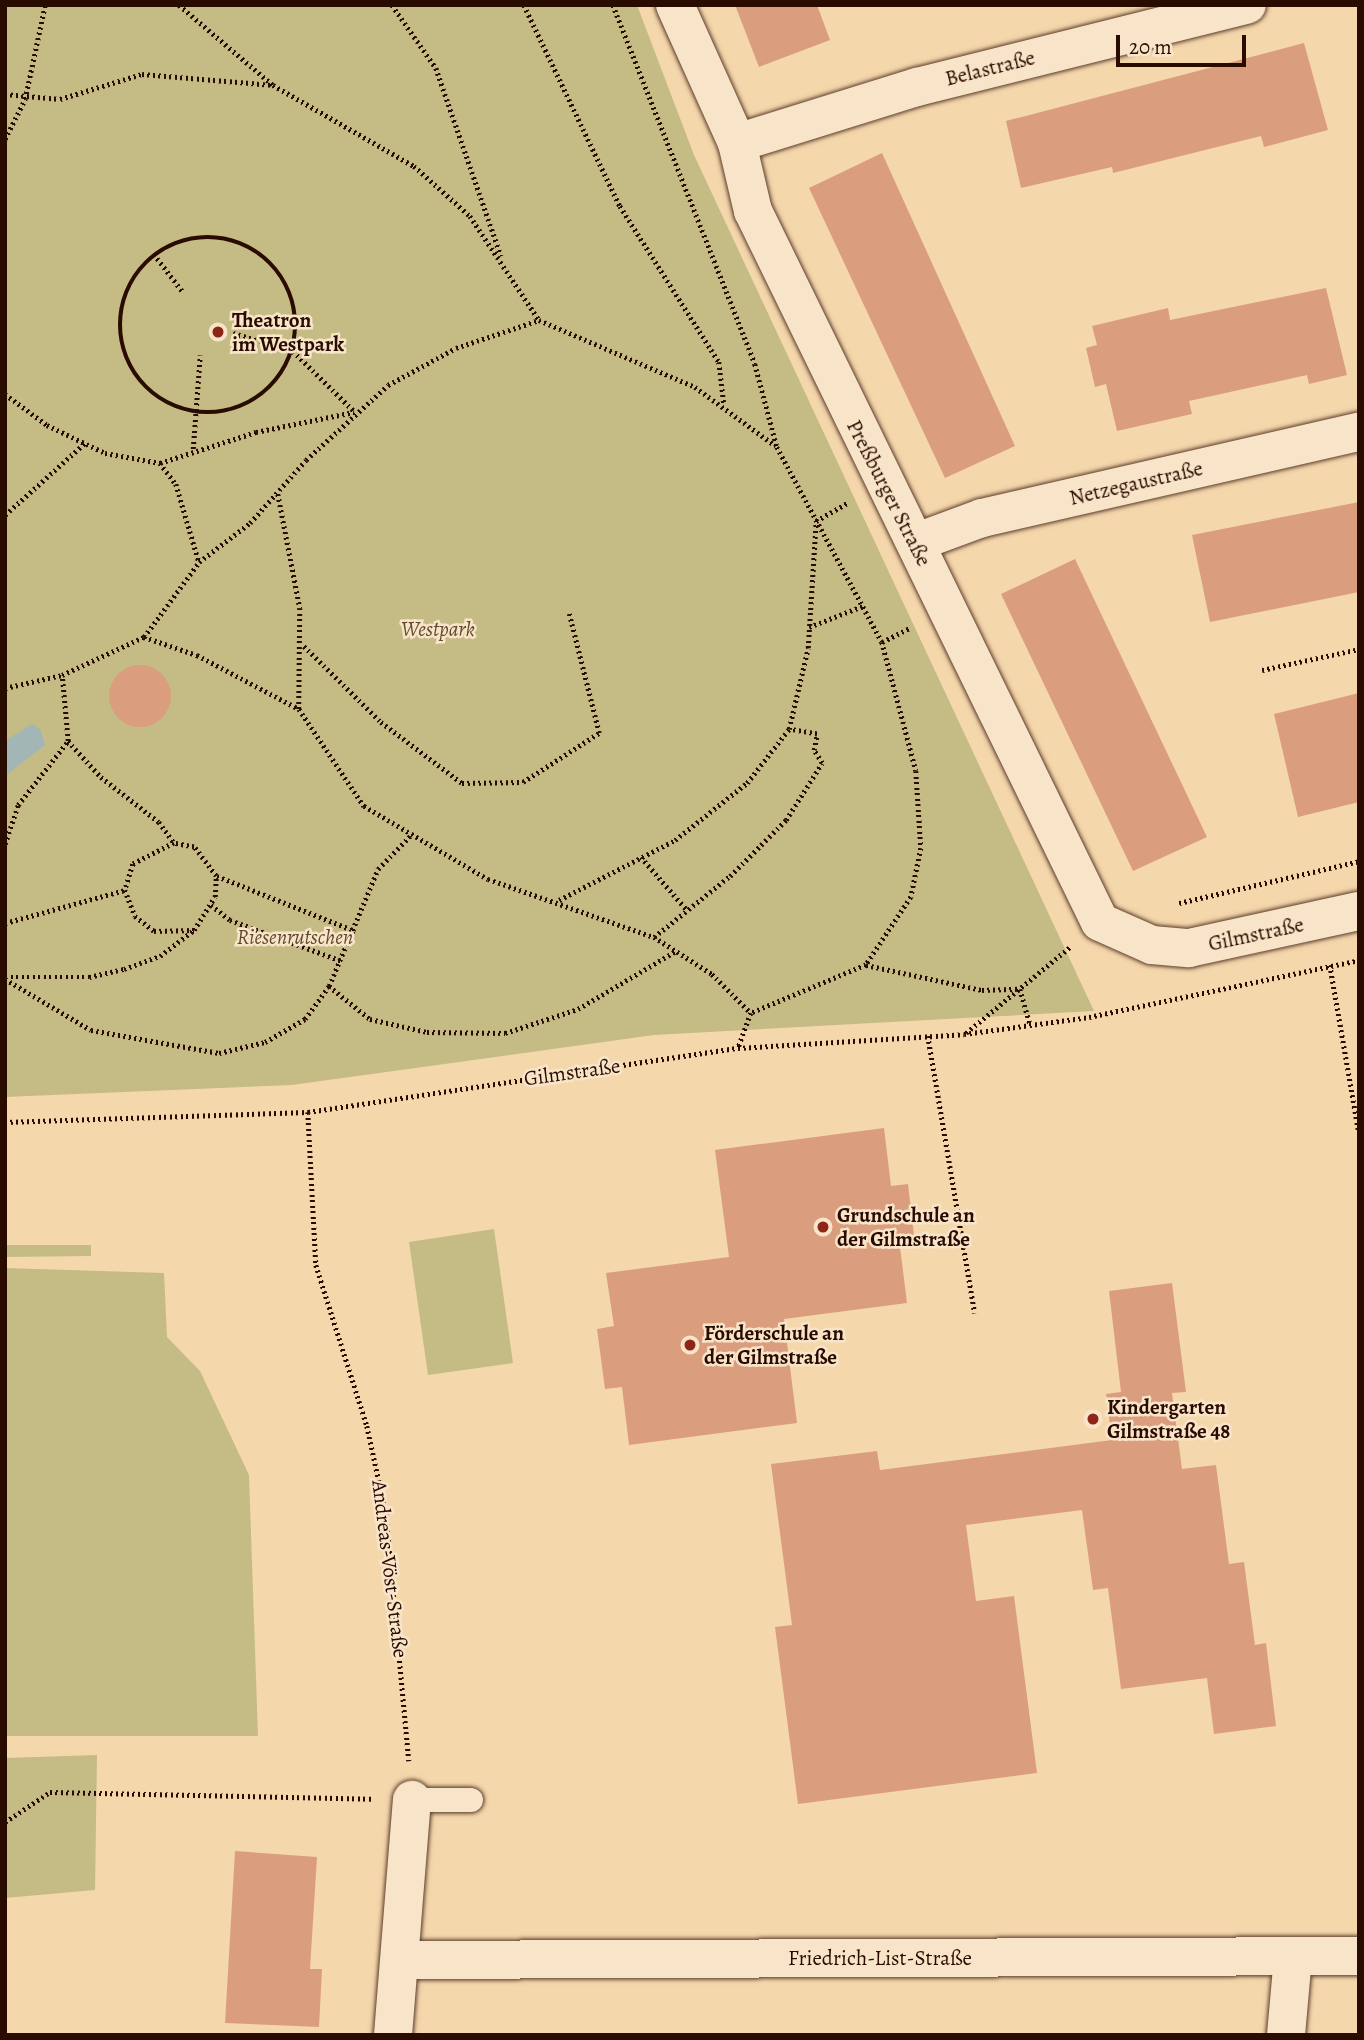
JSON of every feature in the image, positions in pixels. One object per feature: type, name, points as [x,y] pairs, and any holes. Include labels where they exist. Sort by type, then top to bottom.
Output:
[{"type":"street","name":"Preßburger Straße","points":[[675,5],[737,143],[753,211],[881,484],[917,542],[1100,922]]},
{"type":"street","name":"Belastraße","points":[[737,143],[917,87],[1247,5]]},
{"type":"street","name":"Netzegaustraße","points":[[917,542],[982,518],[1359,432]]},
{"type":"street","name":"Gilmstraße","points":[[1100,922],[1152,945],[1189,948],[1359,911]]},
{"type":"street","points":[[393,2035],[412,1800]]},
{"type":"street","points":[[1286,2035],[1293,1956]]},
{"type":"street","name":"Friedrich-List-Straße","points":[[401,1960],[1359,1956]]},
{"type":"lane","points":[[412,1800],[471,1800]]},
{"type":"path","points":[[5,139],[25,99],[45,5]]},
{"type":"path","points":[[179,5],[273,85],[414,166],[470,216],[503,261],[539,320],[625,354],[724,405],[777,447]]},
{"type":"path","points":[[392,5],[436,68],[503,261]]},
{"type":"path","points":[[524,5],[620,206],[719,362],[724,405]]},
{"type":"path","points":[[613,5],[755,363],[777,447],[882,642],[911,740],[921,848],[911,897],[866,965],[751,1013],[738,1048]]},
{"type":"path","points":[[5,94],[25,99],[60,99],[142,74],[273,85]]},
{"type":"path","points":[[222,237],[256,248],[282,274],[295,313],[293,351],[272,387],[236,410],[194,416],[158,399],[136,375],[124,345],[121,309],[132,277],[154,254],[184,239],[222,237]]},
{"type":"path","points":[[154,254],[184,292]]},
{"type":"path","points":[[5,688],[62,675],[144,637],[199,562],[278,494],[355,412],[456,348],[539,320]]},
{"type":"path","points":[[233,333],[293,351],[355,412]]},
{"type":"path","points":[[193,449],[200,355]]},
{"type":"path","points":[[5,394],[85,443],[160,463],[176,484],[199,562]]},
{"type":"path","points":[[160,463],[193,449],[355,412]]},
{"type":"path","points":[[5,515],[19,510],[85,443]]},
{"type":"path","points":[[278,494],[304,646],[299,709]]},
{"type":"path","points":[[559,900],[675,840],[747,783],[789,729],[810,627],[816,521]]},
{"type":"path","points":[[810,627],[863,606]]},
{"type":"path","points":[[304,646],[381,722],[462,783],[523,782],[599,733],[569,614]]},
{"type":"path","points":[[144,637],[197,655],[299,709],[364,806],[410,836],[488,879],[559,900],[654,937],[712,974],[751,1013]]},
{"type":"path","points":[[1262,670],[1359,649]]},
{"type":"path","points":[[62,675],[68,741],[174,843],[194,847],[216,876],[355,931]]},
{"type":"path","points":[[654,937],[786,820],[822,763],[814,750],[817,734],[789,729]]},
{"type":"path","points":[[5,844],[18,805],[68,741]]},
{"type":"path","points":[[5,978],[91,1030],[219,1054],[265,1042],[305,1019],[342,961],[378,869],[410,836]]},
{"type":"path","points":[[174,843],[133,864],[125,890],[135,916],[154,931],[194,930]]},
{"type":"path","points":[[641,857],[687,910]]},
{"type":"path","points":[[1164,906],[1359,861]]},
{"type":"path","points":[[5,978],[89,977],[124,970],[160,956],[194,930],[211,905],[216,876]]},
{"type":"path","points":[[5,923],[125,890]]},
{"type":"path","points":[[211,905],[239,924],[342,961]]},
{"type":"path","points":[[964,1034],[1100,922]]},
{"type":"path","points":[[328,986],[370,1019],[426,1032],[505,1033],[578,1009],[676,951]]},
{"type":"path","name":"Gilmstraße","points":[[5,1122],[308,1112],[738,1048],[964,1034],[1030,1025],[1359,960]]},
{"type":"path","points":[[866,965],[982,990],[1020,989]]},
{"type":"path","points":[[1334,986],[1359,1133]]},
{"type":"path","points":[[1020,989],[1030,1025]]},
{"type":"path","points":[[928,1036],[975,1313]]},
{"type":"path","name":"Andreas-Vöst-Straße","points":[[308,1112],[316,1265],[367,1426],[386,1513],[412,1800]]},
{"type":"path","points":[[5,1822],[50,1791],[412,1800]]},
{"type":"green space","name":"Westpark","points":[[5,5],[637,5],[694,155],[1094,1011],[654,1035],[292,1085],[5,1097]]},
{"type":"green space","points":[[494,1229],[513,1363],[428,1375],[409,1242]]},
{"type":"green space","points":[[5,1245],[91,1245],[91,1256],[5,1257]]},
{"type":"green space","points":[[5,1268],[164,1273],[167,1337],[200,1371],[249,1475],[258,1736],[5,1736]]},
{"type":"green space","points":[[97,1755],[95,1890],[5,1898],[5,1758]]},
{"type":"shaded area","points":[[32,724],[41,730],[45,745],[5,776],[5,741]]},
{"type":"building","points":[[735,5],[817,5],[830,40],[759,67]]},
{"type":"building","points":[[1304,43],[1328,130],[1264,147],[1261,136],[1113,173],[1112,167],[1021,188],[1006,121]]},
{"type":"building","points":[[882,153],[1015,446],[945,478],[809,188]]},
{"type":"building","points":[[1326,288],[1347,375],[1309,384],[1307,375],[1189,401],[1192,414],[1117,431],[1106,384],[1095,387],[1086,348],[1097,345],[1092,326],[1168,308],[1170,320]]},
{"type":"building","points":[[1359,502],[1359,592],[1210,622],[1192,535]]},
{"type":"building","points":[[1075,559],[1207,837],[1133,871],[1001,594]]},
{"type":"building","points":[[140,665],[152,667],[162,674],[169,684],[169,708],[162,718],[152,725],[140,727],[128,725],[118,718],[111,708],[109,696],[111,684],[118,674],[128,667]]},
{"type":"building","points":[[1359,693],[1359,802],[1298,817],[1274,714]]},
{"type":"building","points":[[884,1128],[891,1186],[908,1184],[915,1244],[900,1247],[907,1303],[784,1319],[797,1423],[629,1445],[622,1387],[605,1389],[597,1329],[614,1326],[606,1273],[729,1257],[715,1150]]},
{"type":"building","points":[[1172,1283],[1186,1392],[1172,1393],[1182,1469],[1216,1465],[1229,1564],[1244,1562],[1255,1645],[1266,1643],[1276,1726],[1214,1734],[1207,1678],[1121,1689],[1108,1588],[1093,1590],[1082,1510],[966,1525],[976,1601],[1014,1596],[1037,1773],[798,1804],[775,1627],[792,1625],[771,1464],[877,1451],[880,1470],[1112,1440],[1106,1394],[1121,1392],[1109,1291]]},
{"type":"building","points":[[235,1851],[317,1857],[310,1969],[322,1969],[319,2027],[225,2023]]},
{"type":"place","name":"Theatron im Westpark","points":[[218,332]]},
{"type":"place","name":"Grundschule an der Gilmstraße","points":[[823,1227]]},
{"type":"place","name":"Förderschule an der Gilmstraße","points":[[690,1345]]},
{"type":"place","name":"Kindergarten Gilmstraße 48","points":[[1093,1419]]},
{"type":"park label","name":"Riesenrutschen","points":[[295,937]]}]
